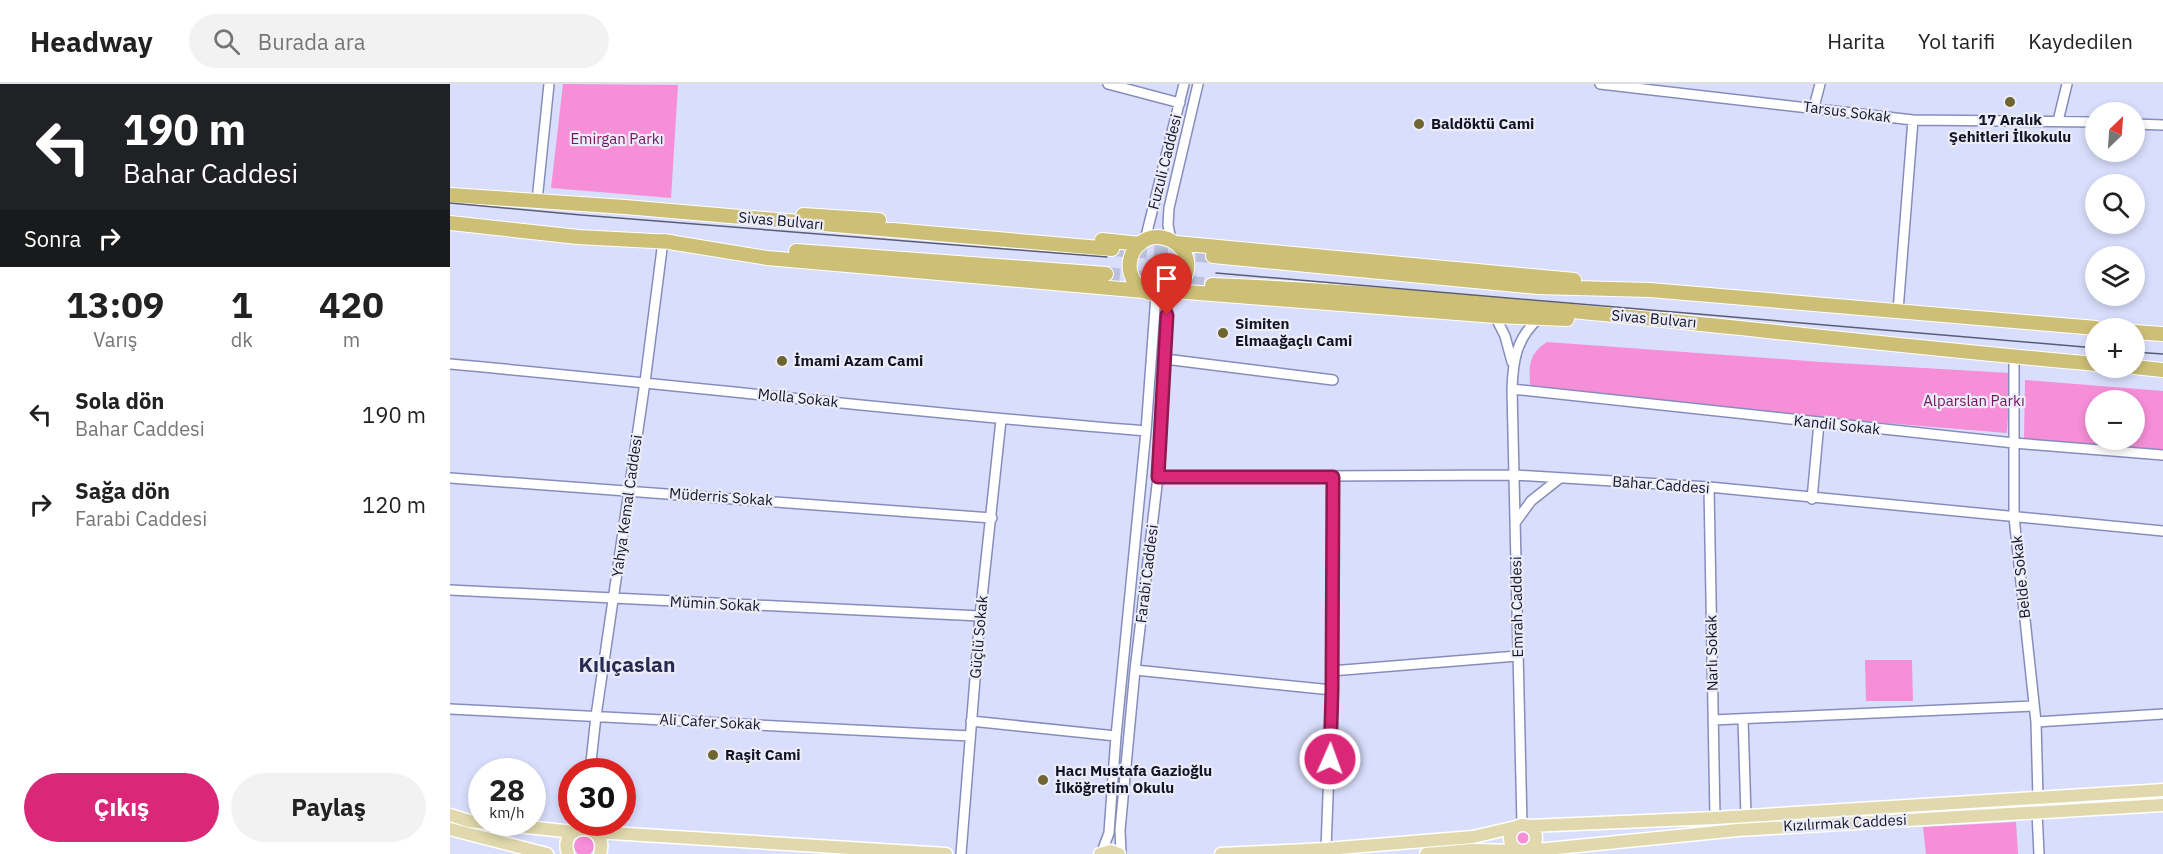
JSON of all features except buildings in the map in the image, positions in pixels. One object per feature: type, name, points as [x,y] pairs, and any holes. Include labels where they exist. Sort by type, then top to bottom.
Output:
[{"type":"highway","name":"Sivas Bulvarı","points":[[450,195],[625,207],[1112,249]]},
{"type":"highway","points":[[714,215],[821,215],[1143,242],[1158,237],[1173,242],[1539,276],[1650,290]]},
{"type":"highway","name":"Sivas Bulvarı","points":[[450,224],[578,237],[663,241],[1106,274]]},
{"type":"highway","points":[[663,241],[767,258],[1160,293],[1538,319],[1664,320]]},
{"type":"highway","points":[[1143,242],[1130,259],[1130,272],[1134,283],[1160,293],[1182,282],[1187,271],[1184,253],[1173,242]]},
{"type":"highway","name":"Sivas Bulvarı","points":[[1213,256],[1538,287],[1650,290],[2085,327]]},
{"type":"highway","name":"Sivas Bulvarı","points":[[1212,285],[1324,289],[1664,320],[2085,363]]},
{"type":"highway","points":[[2145,333],[2163,334]]},
{"type":"highway","points":[[2145,368],[2163,370]]},
{"type":"main road","name":"Kızılırmak Caddesi","points":[[1221,854],[1326,849],[1473,837],[1522,826],[1715,819],[2163,790]]},
{"type":"main road","name":"Kızılırmak Caddesi","points":[[1426,854],[1472,850],[1523,852],[1738,830],[2163,805]]},
{"type":"main road","points":[[450,815],[469,821],[558,827]]},
{"type":"main road","points":[[1522,826],[1535,832],[1536,839],[1534,845],[1523,852],[1512,846],[1509,839],[1511,831],[1522,826]]},
{"type":"main road","points":[[450,829],[548,854]]},
{"type":"main road","points":[[636,833],[946,854]]},
{"type":"main road","points":[[568,854],[567,840],[573,836]]},
{"type":"main road","points":[[594,836],[601,841],[600,854]]},
{"type":"main road","points":[[1101,854],[1111,851],[1120,854]]},
{"type":"street","points":[[537,201],[549,84]]},
{"type":"street","points":[[1108,84],[1180,103]]},
{"type":"street","name":"Fuzuli Caddesi","points":[[1143,242],[1184,84]]},
{"type":"street","name":"Fuzuli Caddesi","points":[[1173,242],[1168,225],[1169,208],[1198,84]]},
{"type":"street","name":"Tarsus Sokak","points":[[1600,84],[1913,120],[2085,122]]},
{"type":"street","points":[[1814,107],[1820,84]]},
{"type":"street","points":[[2058,121],[2067,84]]},
{"type":"street","points":[[1898,311],[1913,120]]},
{"type":"street","points":[[2145,124],[2163,125]]},
{"type":"street","name":"Yahya Kemal Caddesi","points":[[591,758],[663,241]]},
{"type":"street","name":"Farabi Caddesi","points":[[1120,854],[1120,830],[1135,670],[1158,477],[1165,359],[1160,293]]},
{"type":"street","name":"Farabi Caddesi","points":[[1101,854],[1109,833],[1116,736],[1160,293]]},
{"type":"street","points":[[1495,316],[1505,336],[1513,366]]},
{"type":"street","points":[[1513,366],[1516,351],[1523,337],[1538,319]]},
{"type":"street","name":"Belde Sokak","points":[[2014,357],[2014,517],[2036,722],[2038,798]]},
{"type":"street","points":[[1165,359],[1333,380]]},
{"type":"street","name":"Molla Sokak","points":[[450,364],[645,382],[1001,420],[1146,431]]},
{"type":"street","name":"Emrah Caddesi","points":[[1513,366],[1522,826]]},
{"type":"street","name":"Kandil Sokak","points":[[1512,389],[2014,443],[2163,455]]},
{"type":"street","name":"Güçlü Sokak","points":[[961,854],[980,616],[1001,420]]},
{"type":"street","points":[[1812,499],[1819,423]]},
{"type":"street","name":"Bahar Caddesi","points":[[1158,477],[1515,475],[1709,487],[1812,499],[2163,531]]},
{"type":"street","points":[[1326,849],[1332,690],[1333,477]]},
{"type":"street","name":"Müderris Sokak","points":[[450,478],[992,518]]},
{"type":"street","points":[[1515,523],[1531,501],[1560,478]]},
{"type":"street","name":"Narlı Sokak","points":[[1709,487],[1715,819]]},
{"type":"street","name":"Mümin Sokak","points":[[450,590],[980,616]]},
{"type":"street","points":[[1331,671],[1517,656]]},
{"type":"street","points":[[1135,670],[1332,690]]},
{"type":"street","points":[[1713,720],[2034,705]]},
{"type":"street","name":"Ali Cafer Sokak","points":[[450,710],[970,736]]},
{"type":"street","points":[[2036,722],[2163,714]]},
{"type":"street","points":[[1743,719],[1746,816]]},
{"type":"street","points":[[971,721],[1116,736]]},
{"type":"street","points":[[2037,812],[2039,854]]},
{"type":"green space","name":"Emirgan Parkı","points":[[563,84],[678,85],[671,198],[551,188]]},
{"type":"green space","name":"Alparslan Parkı","points":[[1547,342],[2010,373],[2007,433],[1712,409],[1530,390],[1532,358],[1535,352]]},
{"type":"green space","name":"Alparslan Parkı","points":[[2025,380],[2163,391],[2163,451],[2145,450],[2145,390],[2085,390],[2085,445],[2024,441]]},
{"type":"green space","points":[[1865,660],[1912,660],[1913,701],[1866,701]]},
{"type":"green space","points":[[2016,822],[2018,854],[1926,854],[1923,827]]},
{"type":"green space","points":[[1523,830],[1529,832],[1531,838],[1529,844],[1523,846],[1517,844],[1515,838],[1517,832]]},
{"type":"green space","points":[[584,836],[591,839],[594,846],[591,853],[580,855],[577,853],[574,846],[577,839]]},
{"type":"tunnel","points":[[1112,249],[1213,256]]},
{"type":"tunnel","points":[[1106,274],[1212,285]]},
{"type":"tram line","points":[[450,203],[1107,257]]},
{"type":"tram line","points":[[1216,273],[2085,347]]},
{"type":"tram line","points":[[2145,353],[2163,354]]},
{"type":"place","name":"17 Aralık Şehitleri İlkokulu","points":[[2010,102]]},
{"type":"place","name":"Baldöktü Cami","points":[[1419,124]]},
{"type":"place","name":"Simiten Elmaağaçlı Cami","points":[[1223,333]]},
{"type":"place","name":"İmami Azam Cami","points":[[782,361]]},
{"type":"place","name":"Raşit Cami","points":[[713,755]]},
{"type":"place","name":"Hacı Mustafa Gazioğlu İlköğretim Okulu","points":[[1043,780]]},
{"type":"district","name":"Kılıçaslan","points":[[627,665]]},
{"type":"route","points":[[1167,315],[1158,477],[1333,477],[1330,759]]}]
